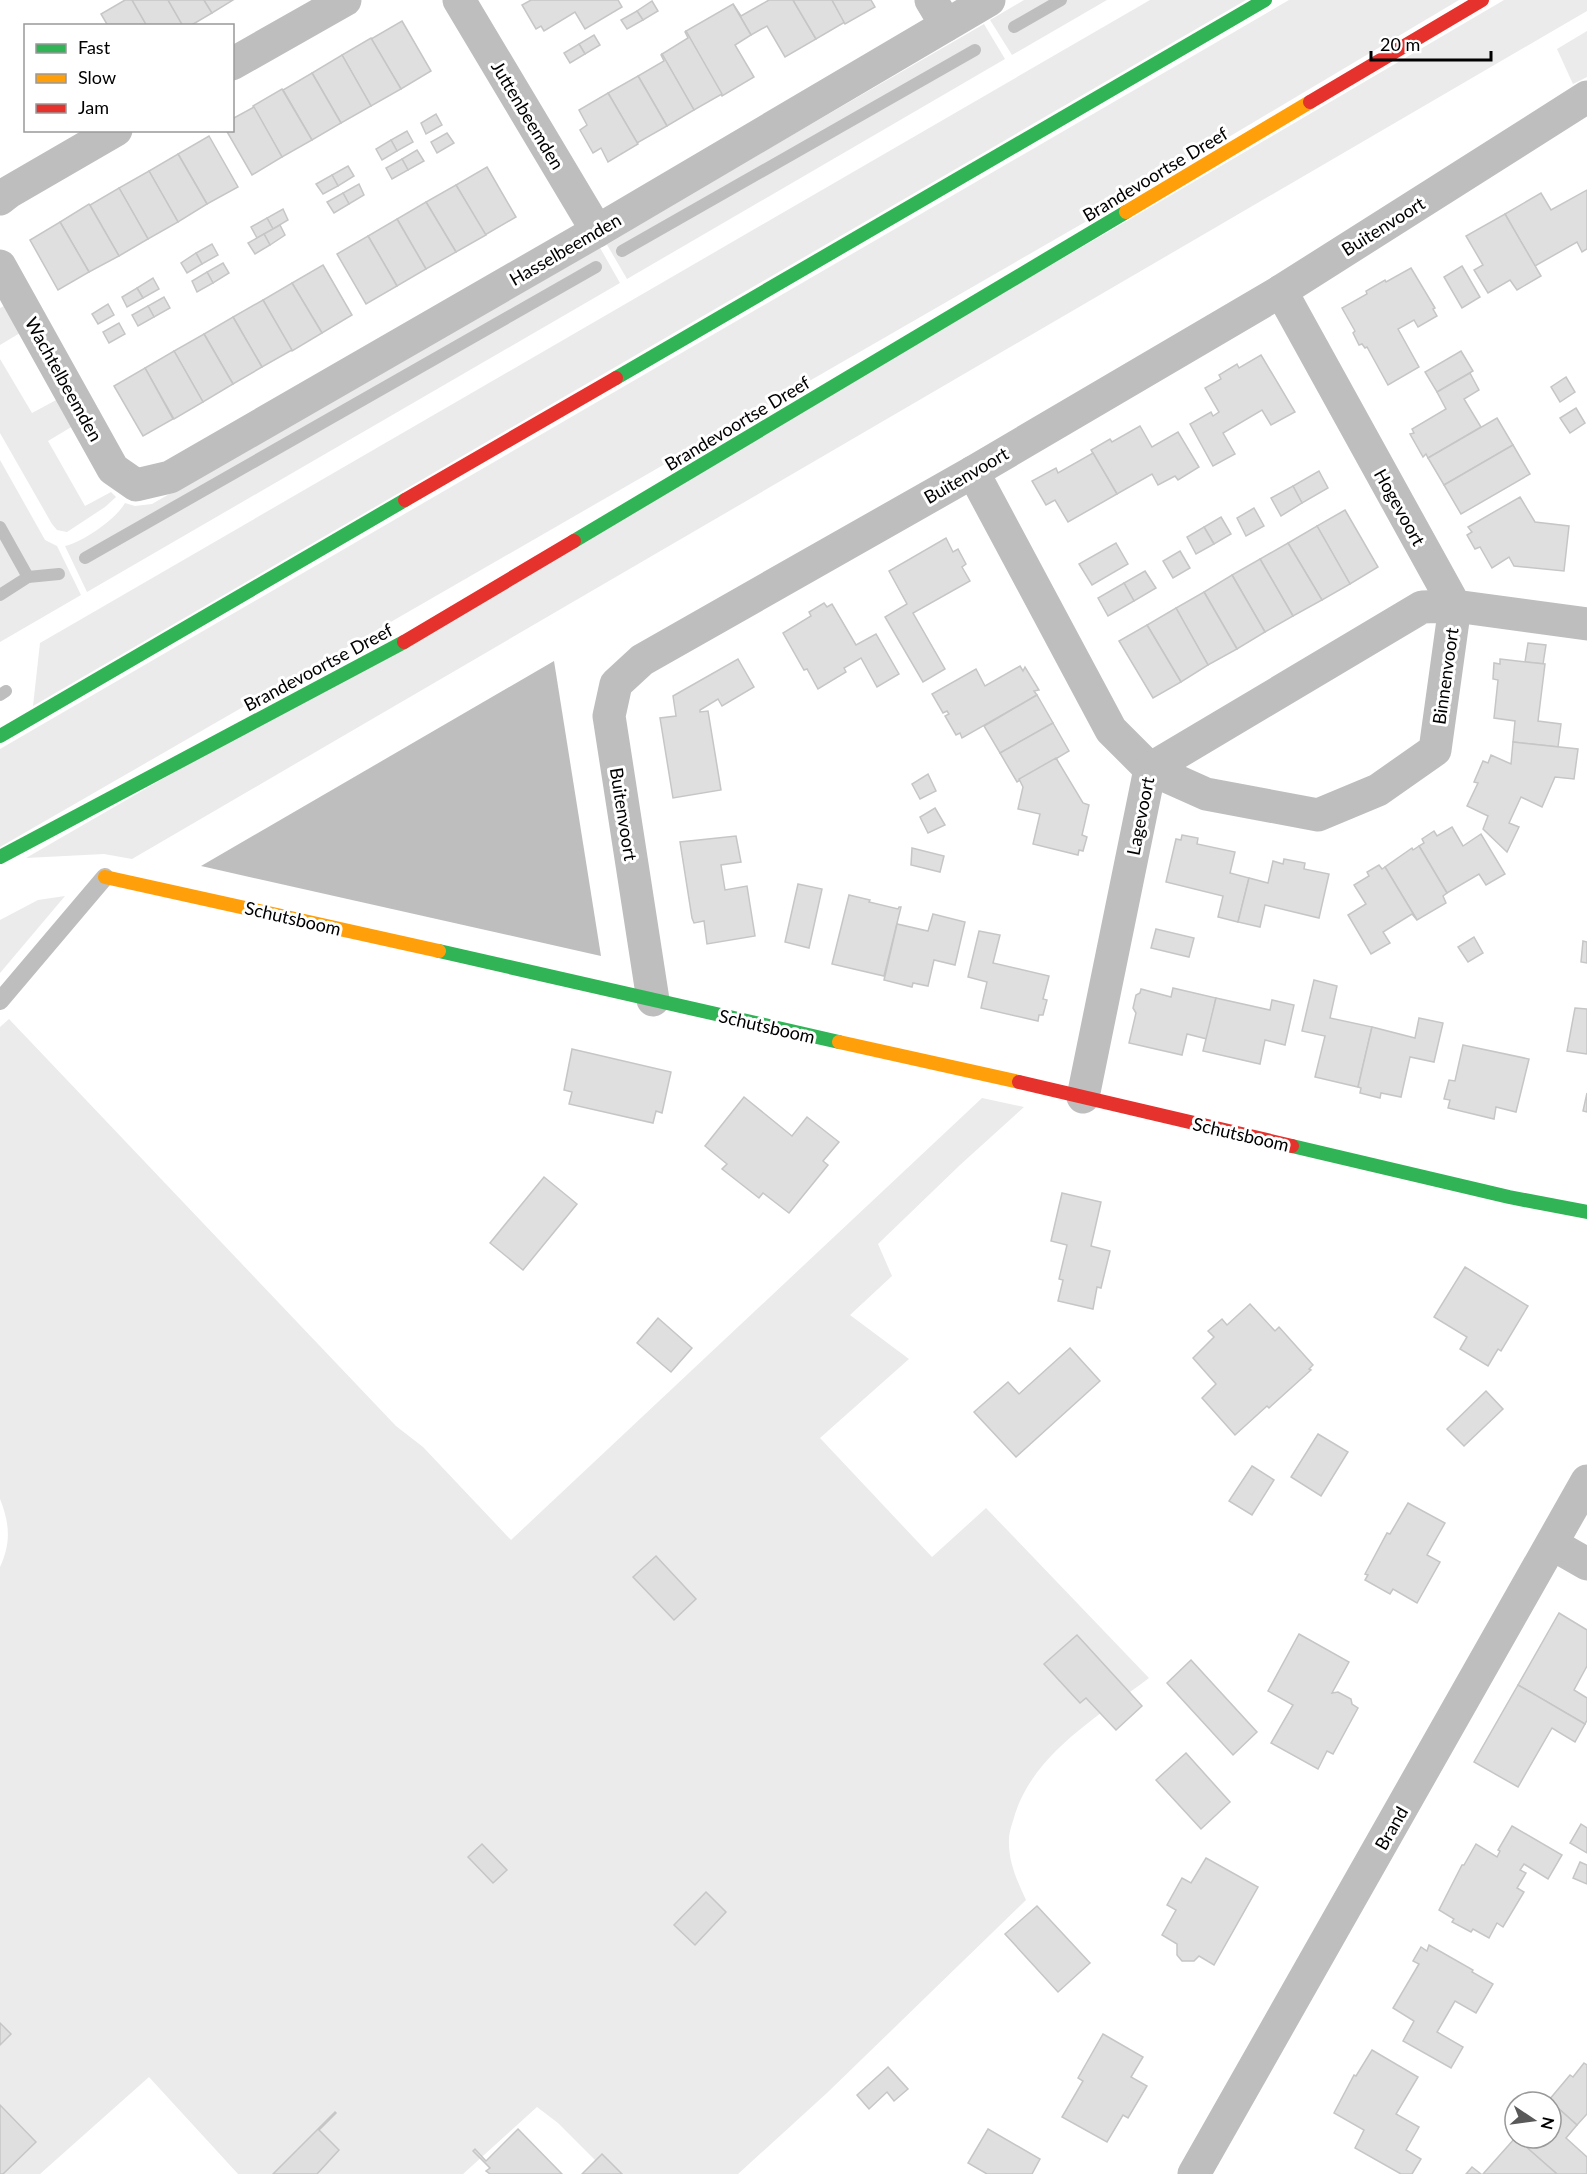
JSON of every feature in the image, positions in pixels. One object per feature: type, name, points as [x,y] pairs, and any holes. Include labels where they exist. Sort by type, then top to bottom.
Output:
[{"type":"main road","points":[[0,736],[1265,0]]},
{"type":"main road","name":"Brandevoortse Dreef","points":[[0,857],[424,631],[1482,0]]},
{"type":"main road","name":"Schutsboom","points":[[105,877],[1083,1097],[1509,1197],[1587,1212]]},
{"type":"street","points":[[234,63],[345,0]]},
{"type":"street","name":"Juttenbeemden","points":[[459,0],[597,231]]},
{"type":"street","name":"Hasselbeemden","points":[[136,485],[170,477],[597,231],[939,13],[989,0]]},
{"type":"street","name":"Buitenvoort","points":[[653,1000],[609,716],[616,684],[642,660],[973,472],[1281,291],[1587,98]]},
{"type":"street","points":[[0,199],[113,132]]},
{"type":"street","name":"Wachtelbeemden","points":[[0,266],[113,469],[136,485]]},
{"type":"street","name":"Hogevoort","points":[[1281,291],[1455,606]]},
{"type":"street","name":"Lagevoort","points":[[973,472],[1111,730],[1150,769],[1083,1097]]},
{"type":"street","points":[[1455,606],[1587,624]]},
{"type":"street","name":"Binnenvoort","points":[[1455,606],[1435,750],[1378,790],[1318,815],[1206,794],[1150,769],[1422,608],[1455,606]]},
{"type":"street","name":"Brand","points":[[1194,2174],[1587,1481]]},
{"type":"street","points":[[1552,1544],[1587,1564]]},
{"type":"lane","name":"Schutsboom","points":[[0,1001],[105,877]]},
{"type":"shaded area","points":[[1024,0],[1107,0],[1012,55],[990,20]]},
{"type":"shaded area","points":[[1150,0],[1246,0],[33,706],[40,643]]},
{"type":"shaded area","points":[[1289,0],[1459,0],[1106,210],[0,847],[0,749]]},
{"type":"shaded area","points":[[1504,0],[1587,0],[1587,11],[132,859],[104,854],[26,858],[1115,228]]},
{"type":"shaded area","points":[[984,24],[1005,59],[627,279],[606,243]]},
{"type":"shaded area","points":[[1587,31],[1587,77],[1573,84],[1557,49]]},
{"type":"shaded area","points":[[599,246],[620,283],[87,592],[65,546],[81,540],[98,529],[125,503],[135,506],[152,504]]},
{"type":"shaded area","points":[[4,306],[20,333],[0,345],[0,308]]},
{"type":"shaded area","points":[[0,359],[32,413],[58,399],[73,426],[48,441],[85,506],[111,492],[116,497],[67,532],[57,530],[52,524],[0,433]]},
{"type":"shaded area","points":[[0,460],[45,540],[57,546],[81,595],[0,642]]},
{"type":"shaded area","points":[[554,661],[601,956],[201,866]]},
{"type":"shaded area","points":[[65,896],[0,973],[0,920],[38,900]]},
{"type":"shaded area","points":[[9,1019],[396,1426],[423,1447],[511,1540],[982,1098],[1024,1107],[878,1244],[892,1276],[850,1315],[909,1359],[820,1438],[932,1557],[986,1508],[1149,1678],[1068,1739],[1034,1776],[1022,1798],[1009,1837],[1014,1871],[1026,1900],[828,2092],[738,2174],[609,2174],[558,2123],[537,2107],[463,2174],[238,2174],[149,2077],[40,2174],[0,2174],[0,1567],[6,1550],[8,1533],[0,1499],[0,1027]]},
{"type":"building","points":[[125,0],[132,0],[146,24],[107,24],[101,14]]},
{"type":"building","points":[[132,0],[168,0],[182,24],[146,24]]},
{"type":"building","points":[[168,0],[204,0],[212,13],[193,24],[182,24]]},
{"type":"building","points":[[204,0],[233,0],[212,13]]},
{"type":"building","points":[[531,0],[618,0],[622,7],[585,29],[575,12],[544,31],[541,26],[536,29],[522,5]]},
{"type":"building","points":[[769,0],[793,0],[816,39],[785,57],[767,26],[751,35],[733,4],[741,16]]},
{"type":"building","points":[[793,0],[832,0],[845,22],[816,39]]},
{"type":"building","points":[[832,0],[871,0],[875,7],[845,24]]},
{"type":"building","points":[[652,1],[658,11],[643,20],[637,11]]},
{"type":"building","points":[[733,4],[751,35],[735,45],[754,77],[722,96],[686,31]]},
{"type":"building","points":[[637,11],[643,20],[627,29],[621,20]]},
{"type":"building","points":[[402,21],[431,71],[401,89],[371,39]]},
{"type":"building","points":[[686,31],[722,94],[694,110],[662,54],[688,38]]},
{"type":"building","points":[[594,35],[600,45],[585,54],[579,44]]},
{"type":"building","points":[[371,38],[401,89],[371,106],[342,55]]},
{"type":"building","points":[[579,44],[585,54],[570,63],[564,53]]},
{"type":"building","points":[[662,54],[694,110],[667,126],[638,76],[664,61]]},
{"type":"building","points":[[342,55],[371,106],[341,123],[312,73]]},
{"type":"building","points":[[312,73],[341,123],[312,140],[283,90]]},
{"type":"building","points":[[638,76],[667,126],[637,143],[608,93]]},
{"type":"building","points":[[282,89],[312,140],[282,157],[253,106]]},
{"type":"building","points":[[608,93],[638,144],[608,162],[601,148],[593,153],[580,130],[587,125],[579,110]]},
{"type":"building","points":[[254,107],[282,157],[252,175],[227,132],[234,132],[234,118]]},
{"type":"building","points":[[436,114],[442,125],[426,134],[421,123]]},
{"type":"building","points":[[407,131],[413,142],[397,151],[391,140]]},
{"type":"building","points":[[447,133],[454,143],[437,153],[431,142]]},
{"type":"building","points":[[209,136],[238,187],[207,204],[178,154]]},
{"type":"building","points":[[391,140],[397,151],[382,160],[376,149]]},
{"type":"building","points":[[417,150],[424,161],[408,170],[402,159]]},
{"type":"building","points":[[178,154],[207,204],[178,222],[149,171]]},
{"type":"building","points":[[402,159],[408,170],[392,179],[386,168]]},
{"type":"building","points":[[348,166],[354,176],[338,186],[332,175]]},
{"type":"building","points":[[487,167],[516,217],[485,235],[456,185]]},
{"type":"building","points":[[149,171],[178,222],[148,239],[119,188]]},
{"type":"building","points":[[332,175],[338,186],[323,194],[316,184]]},
{"type":"building","points":[[359,184],[364,195],[349,204],[343,193]]},
{"type":"building","points":[[456,185],[486,235],[456,252],[426,202]]},
{"type":"building","points":[[119,188],[148,239],[119,256],[90,205]]},
{"type":"building","points":[[1587,190],[1587,249],[1582,252],[1577,242],[1535,266],[1505,214],[1541,193],[1551,210]]},
{"type":"building","points":[[343,193],[349,204],[334,213],[327,202]]},
{"type":"building","points":[[426,202],[456,252],[426,269],[397,219]]},
{"type":"building","points":[[89,204],[119,256],[89,272],[60,222]]},
{"type":"building","points":[[283,209],[288,220],[273,229],[267,218]]},
{"type":"building","points":[[1505,214],[1541,276],[1517,290],[1510,280],[1488,293],[1474,270],[1483,265],[1466,236]]},
{"type":"building","points":[[267,218],[273,229],[257,238],[251,227]]},
{"type":"building","points":[[397,219],[426,269],[397,286],[368,236]]},
{"type":"building","points":[[60,222],[89,272],[58,290],[30,240]]},
{"type":"building","points":[[280,225],[285,235],[270,245],[264,234]]},
{"type":"building","points":[[264,234],[270,245],[255,254],[248,243]]},
{"type":"building","points":[[368,236],[397,286],[366,304],[337,254]]},
{"type":"building","points":[[212,244],[218,255],[202,264],[196,253]]},
{"type":"building","points":[[196,253],[202,264],[187,273],[181,263]]},
{"type":"building","points":[[223,263],[229,273],[213,283],[207,272]]},
{"type":"building","points":[[323,265],[352,315],[322,333],[292,283]]},
{"type":"building","points":[[1462,266],[1480,297],[1462,308],[1444,277]]},
{"type":"building","points":[[1411,268],[1435,308],[1433,309],[1437,316],[1418,327],[1414,320],[1398,329],[1419,367],[1388,385],[1367,347],[1359,345],[1353,333],[1355,331],[1342,308],[1367,294],[1366,291]]},
{"type":"building","points":[[207,272],[213,283],[197,292],[192,281]]},
{"type":"building","points":[[153,278],[159,289],[143,298],[137,288]]},
{"type":"building","points":[[292,283],[322,333],[292,351],[263,300]]},
{"type":"building","points":[[137,288],[143,298],[127,307],[122,297]]},
{"type":"building","points":[[164,297],[170,308],[154,317],[148,306]]},
{"type":"building","points":[[263,300],[292,350],[262,367],[233,317]]},
{"type":"building","points":[[108,304],[114,315],[98,324],[92,314]]},
{"type":"building","points":[[148,306],[154,317],[138,326],[132,315]]},
{"type":"building","points":[[233,317],[262,367],[233,384],[204,334]]},
{"type":"building","points":[[119,323],[125,334],[109,343],[103,332]]},
{"type":"building","points":[[204,334],[233,384],[203,402],[174,351]]},
{"type":"building","points":[[174,351],[203,402],[174,419],[145,368]]},
{"type":"building","points":[[1461,351],[1473,371],[1437,392],[1425,372]]},
{"type":"building","points":[[1261,355],[1295,412],[1271,425],[1262,410],[1223,433],[1235,454],[1213,466],[1190,424],[1211,412],[1213,416],[1219,412],[1205,388],[1221,379],[1219,375],[1237,364],[1239,368]]},
{"type":"building","points":[[145,368],[173,419],[143,436],[114,386]]},
{"type":"building","points":[[1470,373],[1479,390],[1464,399],[1481,427],[1428,458],[1426,454],[1423,457],[1410,434],[1414,433],[1412,429],[1446,409],[1437,392]]},
{"type":"building","points":[[1566,377],[1575,392],[1560,402],[1551,387]]},
{"type":"building","points":[[1576,408],[1585,423],[1570,433],[1560,418]]},
{"type":"building","points":[[1497,418],[1513,445],[1444,485],[1428,458]]},
{"type":"building","points":[[1140,426],[1152,447],[1178,432],[1199,467],[1178,480],[1175,476],[1158,485],[1152,474],[1117,494],[1091,450],[1110,439],[1112,442]]},
{"type":"building","points":[[1513,445],[1530,474],[1461,514],[1444,485]]},
{"type":"building","points":[[1093,453],[1117,494],[1068,522],[1055,500],[1046,505],[1032,481],[1056,468],[1058,473]]},
{"type":"building","points":[[1319,471],[1328,488],[1302,503],[1293,486]]},
{"type":"building","points":[[1293,486],[1302,503],[1281,516],[1271,498]]},
{"type":"building","points":[[1520,497],[1535,522],[1569,526],[1564,571],[1514,566],[1509,557],[1492,568],[1480,547],[1475,549],[1467,535],[1472,532],[1468,527]]},
{"type":"building","points":[[1254,508],[1264,526],[1246,536],[1237,518]]},
{"type":"building","points":[[1345,510],[1378,567],[1350,584],[1317,526]]},
{"type":"building","points":[[1221,517],[1231,534],[1214,544],[1204,527]]},
{"type":"building","points":[[1317,526],[1350,584],[1322,600],[1288,543]]},
{"type":"building","points":[[1204,527],[1214,544],[1196,554],[1187,537]]},
{"type":"building","points":[[946,538],[953,552],[958,549],[966,564],[962,567],[970,581],[913,613],[945,669],[923,682],[885,617],[907,604],[889,571]]},
{"type":"building","points":[[1116,543],[1128,564],[1092,585],[1079,564]]},
{"type":"building","points":[[1288,543],[1322,600],[1293,616],[1260,559]]},
{"type":"building","points":[[1180,551],[1190,568],[1173,578],[1163,561]]},
{"type":"building","points":[[1260,559],[1293,616],[1265,632],[1232,575]]},
{"type":"building","points":[[1145,571],[1156,588],[1134,601],[1124,583]]},
{"type":"building","points":[[1232,575],[1265,632],[1237,649],[1204,592]]},
{"type":"building","points":[[1124,583],[1134,601],[1108,616],[1098,598]]},
{"type":"building","points":[[1204,592],[1237,649],[1208,665],[1176,608]]},
{"type":"building","points":[[824,603],[827,607],[832,604],[856,645],[876,634],[899,674],[877,687],[861,658],[844,668],[846,672],[818,689],[807,669],[804,670],[783,633],[811,616],[809,612]]},
{"type":"building","points":[[1176,608],[1208,665],[1181,682],[1147,625]]},
{"type":"building","points":[[1147,625],[1181,682],[1153,698],[1119,641]]},
{"type":"building","points":[[1528,643],[1546,645],[1543,664],[1525,662]]},
{"type":"building","points":[[738,659],[754,687],[722,706],[718,699],[700,710],[700,712],[708,711],[721,790],[673,798],[660,718],[676,716],[673,696]]},
{"type":"building","points":[[1500,659],[1545,664],[1538,721],[1561,724],[1558,747],[1513,742],[1515,721],[1494,718],[1498,680],[1493,679],[1494,663],[1500,664]]},
{"type":"building","points":[[1020,666],[1023,671],[1025,667],[1039,690],[1034,691],[1037,695],[962,738],[960,733],[956,735],[945,716],[949,714],[947,711],[943,713],[932,694],[976,669],[985,686]]},
{"type":"building","points":[[1037,695],[1053,723],[1000,753],[984,726]]},
{"type":"building","points":[[1053,723],[1069,751],[1017,782],[1000,753]]},
{"type":"building","points":[[1513,742],[1578,749],[1574,779],[1555,777],[1542,807],[1521,797],[1509,823],[1519,827],[1507,852],[1483,829],[1488,816],[1467,806],[1478,783],[1474,782],[1483,761],[1488,763],[1491,755],[1511,764]]},
{"type":"building","points":[[1056,758],[1083,803],[1089,805],[1082,835],[1087,837],[1083,851],[1079,850],[1078,855],[1033,844],[1040,814],[1018,809],[1023,787],[1019,779]]},
{"type":"building","points":[[928,774],[936,791],[920,799],[912,784]]},
{"type":"building","points":[[935,808],[945,825],[928,833],[920,817]]},
{"type":"building","points":[[1452,827],[1463,846],[1481,834],[1505,874],[1486,885],[1479,874],[1447,893],[1419,846],[1424,843],[1422,839],[1434,831],[1437,836]]},
{"type":"building","points":[[1182,835],[1198,838],[1197,844],[1235,852],[1230,873],[1249,878],[1238,922],[1218,917],[1223,896],[1166,882],[1176,839],[1181,840]]},
{"type":"building","points":[[736,836],[741,862],[721,865],[725,890],[747,886],[755,936],[707,944],[704,921],[694,923],[692,918],[680,842]]},
{"type":"building","points":[[1419,846],[1447,893],[1443,896],[1446,903],[1417,920],[1385,867],[1412,848],[1413,850]]},
{"type":"building","points":[[912,848],[944,856],[940,872],[911,865]]},
{"type":"building","points":[[1284,859],[1305,863],[1304,869],[1329,874],[1319,918],[1265,905],[1260,927],[1238,922],[1249,878],[1268,883],[1273,861],[1283,864]]},
{"type":"building","points":[[1379,865],[1382,869],[1385,867],[1417,920],[1412,914],[1383,932],[1390,943],[1371,954],[1348,915],[1366,904],[1354,885],[1369,876],[1367,872]]},
{"type":"building","points":[[798,884],[822,889],[809,948],[785,942]]},
{"type":"building","points":[[849,895],[898,909],[901,907],[884,976],[832,964]]},
{"type":"building","points":[[933,914],[965,922],[955,965],[934,960],[928,986],[913,983],[912,987],[884,980],[897,924],[928,931]]},
{"type":"building","points":[[1156,929],[1194,938],[1189,957],[1151,948]]},
{"type":"building","points":[[979,931],[1000,935],[993,963],[1049,976],[1043,999],[1047,1000],[1043,1015],[1039,1015],[1038,1021],[981,1008],[987,982],[968,977]]},
{"type":"building","points":[[1474,937],[1483,953],[1468,962],[1458,947]]},
{"type":"building","points":[[1583,941],[1587,942],[1587,963],[1581,962]]},
{"type":"building","points":[[1314,980],[1337,986],[1330,1018],[1372,1027],[1358,1087],[1315,1077],[1325,1036],[1302,1031]]},
{"type":"building","points":[[1173,988],[1216,998],[1207,1039],[1187,1034],[1182,1055],[1129,1043],[1136,1013],[1133,1008],[1136,995],[1141,989],[1171,997]]},
{"type":"building","points":[[1216,998],[1270,1010],[1272,1000],[1294,1005],[1285,1045],[1265,1040],[1260,1064],[1203,1051]]},
{"type":"building","points":[[1575,1008],[1587,1009],[1587,1054],[1567,1051]]},
{"type":"building","points":[[1419,1018],[1443,1023],[1434,1062],[1410,1057],[1401,1097],[1381,1093],[1380,1098],[1360,1093],[1361,1088],[1358,1087],[1372,1027],[1415,1038]]},
{"type":"building","points":[[1463,1045],[1529,1059],[1516,1112],[1496,1107],[1494,1119],[1448,1108],[1450,1100],[1444,1099],[1449,1080],[1455,1081]]},
{"type":"building","points":[[572,1049],[671,1072],[662,1113],[656,1111],[653,1123],[569,1104],[572,1092],[564,1090]]},
{"type":"building","points":[[1587,1093],[1587,1112],[1583,1111]]},
{"type":"building","points":[[744,1097],[792,1136],[807,1117],[839,1142],[823,1161],[828,1165],[789,1213],[763,1193],[759,1198],[722,1169],[727,1164],[705,1146]]},
{"type":"building","points":[[544,1177],[577,1204],[523,1270],[490,1243]]},
{"type":"building","points":[[1062,1193],[1101,1202],[1091,1246],[1110,1251],[1101,1288],[1097,1287],[1093,1309],[1058,1301],[1063,1280],[1059,1279],[1067,1245],[1051,1241]]},
{"type":"building","points":[[1465,1267],[1528,1306],[1501,1351],[1498,1349],[1488,1366],[1460,1349],[1467,1337],[1434,1317]]},
{"type":"building","points":[[1250,1304],[1275,1331],[1279,1327],[1313,1365],[1309,1369],[1311,1370],[1269,1408],[1267,1406],[1235,1435],[1202,1398],[1216,1384],[1193,1358],[1214,1337],[1208,1331],[1222,1319],[1227,1325]]},
{"type":"building","points":[[658,1318],[692,1348],[671,1372],[637,1343]]},
{"type":"building","points":[[1070,1348],[1100,1381],[1016,1457],[974,1412],[1008,1382],[1019,1394]]},
{"type":"building","points":[[1486,1391],[1503,1409],[1464,1446],[1447,1429]]},
{"type":"building","points":[[1318,1434],[1348,1452],[1321,1496],[1291,1477]]},
{"type":"building","points":[[1252,1466],[1274,1480],[1252,1515],[1229,1501]]},
{"type":"building","points":[[1408,1503],[1445,1523],[1427,1555],[1440,1562],[1417,1603],[1393,1589],[1390,1594],[1365,1580],[1368,1575],[1365,1574],[1387,1533],[1390,1534]]},
{"type":"building","points":[[656,1556],[696,1599],[674,1620],[633,1577]]},
{"type":"building","points":[[1559,1613],[1587,1630],[1587,1666],[1574,1690],[1587,1698],[1585,1724],[1518,1685]]},
{"type":"building","points":[[1299,1634],[1349,1662],[1332,1693],[1338,1692],[1351,1699],[1352,1704],[1358,1708],[1333,1754],[1327,1751],[1318,1769],[1271,1743],[1293,1705],[1268,1691]]},
{"type":"building","points":[[1077,1635],[1142,1706],[1116,1730],[1086,1698],[1080,1703],[1044,1664]]},
{"type":"building","points":[[1191,1660],[1257,1732],[1233,1755],[1167,1683]]},
{"type":"building","points":[[1518,1685],[1585,1724],[1575,1742],[1552,1728],[1518,1787],[1474,1762]]},
{"type":"building","points":[[1186,1753],[1230,1802],[1201,1829],[1156,1780]]},
{"type":"building","points":[[1581,1824],[1587,1828],[1587,1853],[1570,1843]]},
{"type":"building","points":[[1512,1826],[1562,1855],[1548,1879],[1524,1864],[1520,1870],[1526,1873],[1517,1888],[1524,1892],[1503,1927],[1497,1923],[1489,1938],[1473,1929],[1471,1932],[1452,1922],[1454,1919],[1439,1910],[1462,1865],[1476,1844],[1497,1857],[1500,1851],[1498,1850]]},
{"type":"building","points":[[482,1844],[507,1870],[493,1883],[468,1857]]},
{"type":"building","points":[[1206,1858],[1258,1887],[1214,1965],[1199,1956],[1194,1961],[1182,1961],[1177,1955],[1177,1944],[1162,1935],[1176,1910],[1167,1905],[1182,1878],[1191,1883]]},
{"type":"building","points":[[1580,1862],[1587,1865],[1587,1884],[1573,1878]]},
{"type":"building","points":[[706,1892],[726,1912],[695,1945],[674,1925]]},
{"type":"building","points":[[1037,1906],[1090,1963],[1058,1992],[1005,1934]]},
{"type":"building","points":[[1429,1945],[1493,1984],[1476,2013],[1455,2001],[1437,2032],[1463,2047],[1451,2068],[1403,2041],[1414,2021],[1393,2008],[1419,1964],[1413,1961],[1421,1947],[1427,1951]]},
{"type":"building","points":[[0,2023],[11,2034],[0,2045]]},
{"type":"building","points":[[1103,2034],[1143,2057],[1131,2077],[1147,2086],[1128,2118],[1123,2115],[1107,2142],[1062,2117],[1083,2081],[1078,2078]]},
{"type":"building","points":[[1372,2050],[1418,2077],[1396,2114],[1419,2127],[1406,2150],[1421,2159],[1412,2174],[1401,2174],[1355,2148],[1364,2130],[1334,2113],[1354,2075],[1356,2076]]},
{"type":"building","points":[[1584,2063],[1587,2065],[1587,2114],[1577,2125],[1563,2112],[1563,2090],[1557,2090],[1570,2075],[1573,2077]]},
{"type":"building","points":[[888,2067],[908,2089],[894,2101],[887,2092],[869,2109],[857,2095]]},
{"type":"building","points":[[0,2105],[36,2142],[3,2174],[0,2174]]},
{"type":"building","points":[[335,2112],[319,2130],[339,2150],[317,2174],[273,2174]]},
{"type":"building","points":[[1563,2112],[1577,2125],[1566,2138],[1587,2157],[1587,2174],[1557,2174],[1529,2150],[1563,2150]]},
{"type":"building","points":[[518,2129],[562,2174],[490,2174],[486,2171],[490,2168],[473,2151],[475,2149],[486,2161]]},
{"type":"building","points":[[988,2129],[1040,2159],[1032,2174],[987,2174],[968,2163]]},
{"type":"building","points":[[1504,2150],[1530,2150],[1557,2174],[1483,2174]]},
{"type":"building","points":[[602,2154],[622,2174],[582,2174]]},
{"type":"building","points":[[1472,2167],[1481,2174],[1466,2174]]},
{"type":"waterway","points":[[1014,27],[1061,0]]},
{"type":"waterway","points":[[622,251],[975,50]]},
{"type":"waterway","points":[[85,558],[596,267]]},
{"type":"waterway","points":[[0,527],[28,577],[0,595]]},
{"type":"waterway","points":[[28,577],[59,574]]},
{"type":"waterway","points":[[0,695],[6,691]]},
{"type":"traffic: fast","points":[[616,378],[1265,0]]},
{"type":"traffic: fast","points":[[574,541],[1126,212]]},
{"type":"traffic: fast","points":[[0,736],[405,500]]},
{"type":"traffic: fast","points":[[0,857],[404,642]]},
{"type":"traffic: fast","points":[[439,951],[839,1042]]},
{"type":"traffic: fast","points":[[1292,1146],[1509,1197],[1587,1212]]},
{"type":"traffic: slow","points":[[1126,212],[1310,102]]},
{"type":"traffic: slow","points":[[105,877],[439,951]]},
{"type":"traffic: slow","points":[[839,1042],[1019,1082]]},
{"type":"traffic: jam","points":[[1310,102],[1482,0]]},
{"type":"traffic: jam","points":[[405,500],[616,378]]},
{"type":"traffic: jam","points":[[404,642],[574,541]]},
{"type":"traffic: jam","points":[[1019,1082],[1292,1146]]}]
